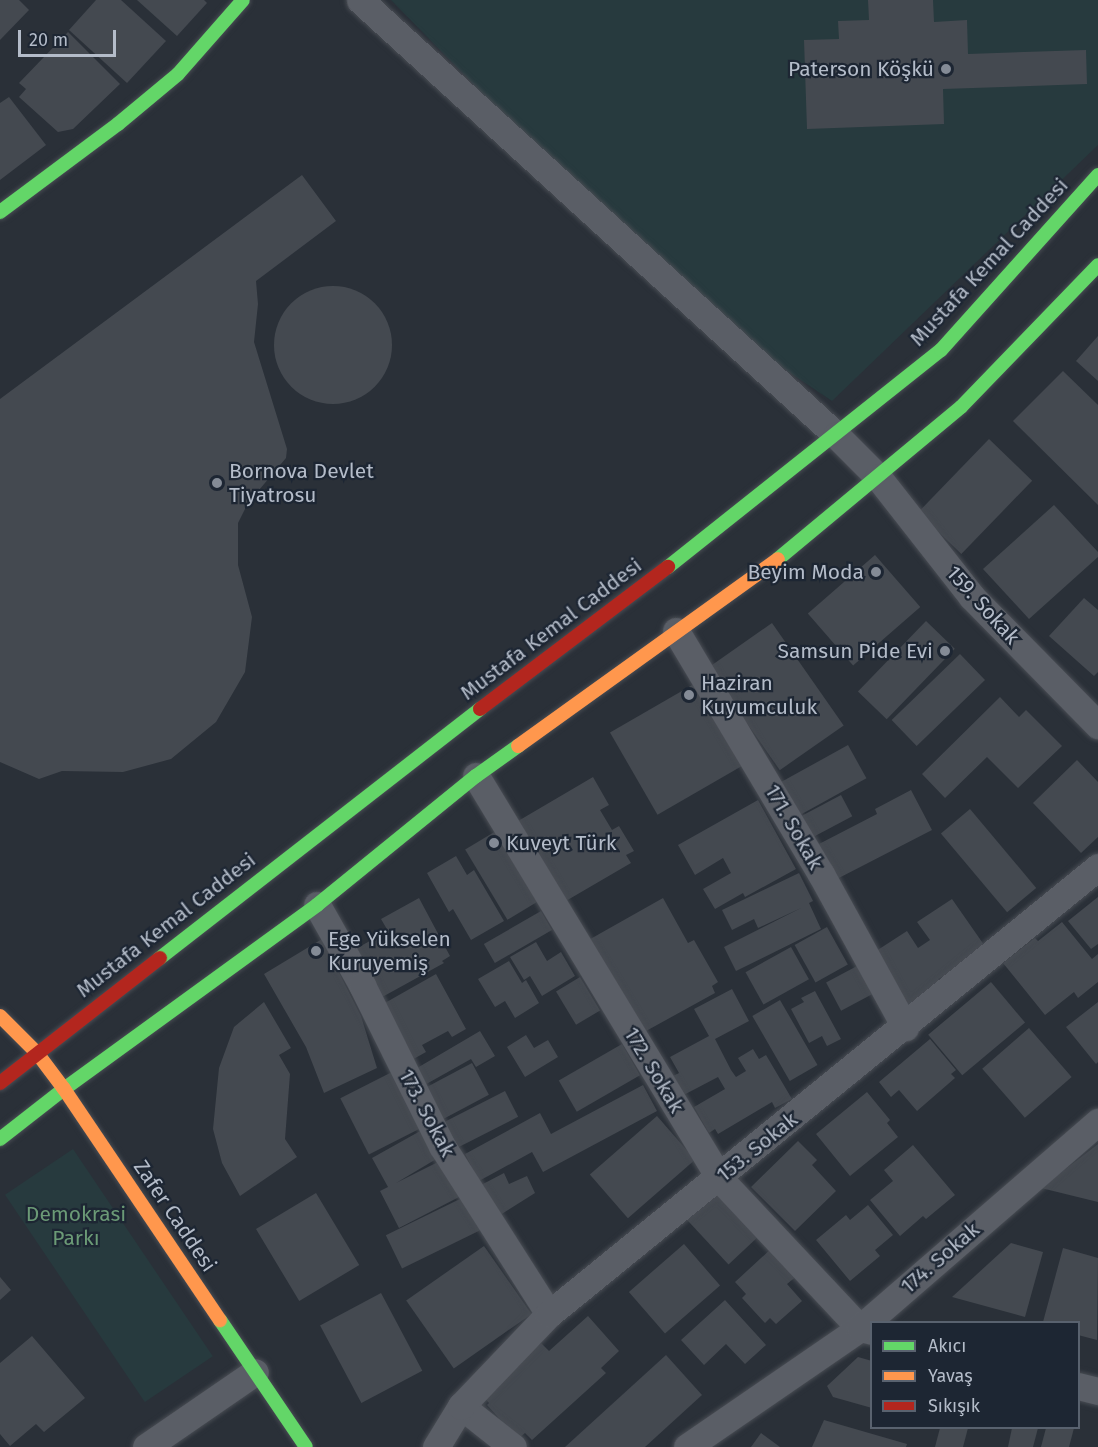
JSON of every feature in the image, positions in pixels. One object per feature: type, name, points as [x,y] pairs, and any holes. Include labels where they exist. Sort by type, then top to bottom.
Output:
[{"type":"main road","points":[[0,212],[118,124],[178,75],[243,0]]},
{"type":"main road","name":"Mustafa Kemal Caddesi","points":[[0,1083],[484,705],[593,626],[941,350],[1098,175]]},
{"type":"main road","points":[[0,1139],[64,1089],[317,905],[476,776],[785,554],[961,407],[1098,266]]},
{"type":"main road","name":"Zafer Caddesi","points":[[0,1016],[37,1053],[64,1089],[306,1447]]},
{"type":"street","name":"159. Sokak","points":[[360,0],[836,435],[878,477],[972,597],[1098,726]]},
{"type":"street","name":"171. Sokak","points":[[676,631],[821,874],[905,1027]]},
{"type":"street","name":"172. Sokak","points":[[476,776],[719,1178],[866,1329]]},
{"type":"street","name":"153. Sokak","points":[[436,1447],[461,1406],[549,1314],[905,1027],[1098,867]]},
{"type":"street","name":"173. Sokak","points":[[317,905],[362,986],[442,1146],[549,1314]]},
{"type":"street","name":"174. Sokak","points":[[875,1321],[1098,1122]]},
{"type":"street","name":"174. Sokak","points":[[687,1447],[866,1329]]},
{"type":"street","points":[[146,1447],[255,1372]]},
{"type":"street","points":[[1080,1386],[1098,1391]]},
{"type":"street","points":[[461,1406],[513,1447]]},
{"type":"green space","points":[[391,0],[1098,0],[1098,145],[832,401],[690,306]]},
{"type":"green space","name":"Demokrasi Parkı","points":[[73,1149],[213,1356],[145,1402],[5,1195]]},
{"type":"building","points":[[0,0],[19,0],[29,10],[0,40]]},
{"type":"building","points":[[96,0],[121,0],[166,41],[127,83],[69,30]]},
{"type":"building","points":[[137,0],[204,0],[207,3],[177,36]]},
{"type":"building","name":"Paterson Köşkü","points":[[868,0],[933,0],[934,22],[967,20],[968,54],[1086,50],[1087,84],[943,89],[944,124],[807,129],[804,40],[839,39],[838,21],[869,20]]},
{"type":"building","points":[[68,32],[120,84],[73,129],[58,132],[19,97],[26,89],[19,83]]},
{"type":"building","points":[[9,97],[46,145],[0,180],[0,103]]},
{"type":"building","points":[[302,175],[336,221],[256,281],[258,304],[254,342],[287,449],[286,458],[248,503],[238,523],[238,565],[252,617],[245,672],[216,722],[171,759],[123,772],[62,771],[39,779],[0,762],[0,399]]},
{"type":"building","points":[[333,286],[356,290],[375,303],[388,322],[392,345],[388,368],[375,387],[356,400],[333,404],[310,400],[291,387],[278,368],[274,345],[278,322],[291,303],[310,290]]},
{"type":"building","points":[[1098,336],[1098,381],[1076,361]]},
{"type":"building","points":[[1063,371],[1098,405],[1098,505],[1013,421]]},
{"type":"building","points":[[989,439],[1032,481],[961,554],[918,512]]},
{"type":"building","points":[[1054,505],[1098,552],[1098,557],[1029,619],[983,569]]},
{"type":"building","points":[[875,555],[920,607],[853,665],[808,613]]},
{"type":"building","points":[[1084,598],[1098,610],[1098,672],[1094,676],[1049,636]]},
{"type":"building","points":[[926,621],[955,649],[887,719],[858,691]]},
{"type":"building","points":[[772,623],[844,725],[780,770],[708,668]]},
{"type":"building","points":[[960,654],[985,680],[917,746],[892,720]]},
{"type":"building","points":[[694,684],[742,766],[657,815],[610,732]]},
{"type":"building","points":[[1000,697],[1019,717],[1026,710],[1062,746],[1018,788],[987,757],[945,798],[922,774]]},
{"type":"building","points":[[848,745],[866,778],[799,816],[781,782]]},
{"type":"building","points":[[1077,760],[1098,782],[1098,837],[1081,853],[1033,803]]},
{"type":"building","points":[[593,777],[609,805],[600,810],[612,830],[619,826],[634,851],[626,855],[631,863],[559,905],[513,824]]},
{"type":"building","points":[[911,790],[932,830],[835,880],[817,845],[877,814],[875,809]]},
{"type":"building","points":[[841,795],[852,816],[810,839],[799,818]]},
{"type":"building","points":[[758,800],[796,869],[745,897],[743,893],[715,909],[703,889],[731,873],[723,858],[695,875],[678,845]]},
{"type":"building","points":[[970,809],[1036,888],[1007,912],[941,833]]},
{"type":"building","points":[[496,831],[538,901],[507,920],[465,850]]},
{"type":"building","points":[[456,856],[467,875],[474,870],[504,921],[471,940],[453,909],[449,912],[427,873]]},
{"type":"building","points":[[799,873],[813,901],[809,903],[821,929],[736,971],[724,947],[801,908],[758,928],[754,919],[732,930],[722,910]]},
{"type":"building","points":[[1098,897],[1098,944],[1091,949],[1068,921]]},
{"type":"building","points":[[419,898],[450,956],[442,961],[444,963],[375,1001],[348,953],[388,931],[381,919]]},
{"type":"building","points":[[663,898],[688,943],[694,940],[718,982],[712,986],[715,993],[637,1036],[585,942]]},
{"type":"building","points":[[952,899],[989,952],[938,979],[943,987],[911,1009],[873,953],[907,931],[918,948],[930,940],[917,922]]},
{"type":"building","points":[[541,911],[552,930],[495,963],[484,944]]},
{"type":"building","points":[[1062,922],[1092,959],[1098,954],[1098,982],[1078,998],[1074,992],[1045,1015],[1003,963],[1035,938],[1038,941]]},
{"type":"building","points":[[827,927],[848,965],[815,983],[795,945]]},
{"type":"building","points":[[322,939],[361,1016],[377,1068],[324,1093],[306,1047],[264,974]]},
{"type":"building","points":[[536,942],[547,961],[561,952],[575,976],[542,996],[530,976],[524,980],[510,957]]},
{"type":"building","points":[[791,947],[809,979],[763,1005],[746,972]]},
{"type":"building","points":[[509,961],[522,983],[526,980],[539,1003],[515,1018],[505,1001],[495,1007],[478,979]]},
{"type":"building","points":[[857,966],[872,994],[841,1011],[826,982]]},
{"type":"building","points":[[436,974],[466,1029],[452,1037],[448,1031],[422,1045],[426,1052],[410,1061],[376,1008]]},
{"type":"building","points":[[580,977],[600,1010],[576,1025],[556,991]]},
{"type":"building","points":[[991,982],[1025,1023],[962,1075],[928,1035]]},
{"type":"building","points":[[732,989],[749,1021],[715,1039],[731,1070],[736,1077],[746,1071],[738,1058],[753,1049],[759,1059],[766,1055],[792,1099],[775,1108],[772,1102],[718,1134],[715,1129],[709,1133],[694,1107],[725,1089],[718,1077],[676,1099],[665,1080],[679,1073],[670,1057],[709,1036],[694,1009]]},
{"type":"building","points":[[815,991],[841,1039],[827,1046],[822,1036],[809,1043],[791,1009],[804,1002],[801,998]]},
{"type":"building","points":[[780,1000],[817,1065],[790,1081],[752,1016]]},
{"type":"building","points":[[264,1002],[291,1048],[279,1055],[290,1074],[285,1139],[297,1157],[240,1196],[222,1163],[213,1129],[219,1068],[234,1027]]},
{"type":"building","points":[[1098,1002],[1098,1062],[1096,1064],[1066,1027]]},
{"type":"building","points":[[1029,1028],[1072,1077],[1025,1118],[982,1069]]},
{"type":"building","points":[[480,1031],[495,1056],[476,1067],[471,1059],[421,1087],[412,1071]]},
{"type":"building","points":[[526,1035],[534,1048],[548,1040],[558,1057],[525,1077],[507,1047]]},
{"type":"building","points":[[930,1039],[956,1070],[951,1074],[955,1078],[917,1111],[899,1090],[891,1097],[879,1082]]},
{"type":"building","points":[[622,1044],[640,1075],[577,1112],[559,1080]]},
{"type":"building","points":[[472,1063],[489,1095],[439,1122],[422,1090]]},
{"type":"building","points":[[392,1072],[421,1128],[369,1154],[340,1098]]},
{"type":"building","points":[[643,1085],[657,1111],[543,1172],[532,1152],[479,1181],[465,1154],[540,1113],[551,1134]]},
{"type":"building","points":[[505,1091],[518,1117],[454,1150],[441,1124]]},
{"type":"building","points":[[867,1092],[890,1120],[887,1123],[898,1137],[850,1176],[816,1134]]},
{"type":"building","points":[[657,1116],[695,1160],[628,1218],[590,1174]]},
{"type":"building","points":[[422,1130],[438,1158],[396,1183],[442,1160],[461,1196],[399,1228],[380,1191],[388,1187],[372,1158]]},
{"type":"building","points":[[798,1141],[817,1160],[812,1165],[836,1191],[795,1231],[751,1187]]},
{"type":"building","points":[[1098,1144],[1098,1202],[1041,1188]]},
{"type":"building","points":[[913,1145],[955,1195],[926,1219],[923,1216],[900,1236],[870,1200],[893,1181],[884,1170]]},
{"type":"building","points":[[504,1173],[509,1184],[527,1176],[535,1193],[497,1217],[481,1185]]},
{"type":"building","points":[[717,1189],[760,1235],[729,1264],[686,1218]]},
{"type":"building","points":[[316,1193],[359,1265],[299,1301],[256,1229]]},
{"type":"building","points":[[464,1197],[480,1230],[402,1268],[386,1235]]},
{"type":"building","points":[[868,1205],[893,1235],[875,1250],[880,1256],[850,1281],[816,1240],[846,1215],[850,1220]]},
{"type":"building","points":[[1011,1243],[1043,1252],[1025,1317],[952,1297]]},
{"type":"building","points":[[684,1244],[720,1286],[665,1333],[629,1292]]},
{"type":"building","points":[[484,1246],[532,1314],[454,1368],[406,1300]]},
{"type":"building","points":[[773,1247],[798,1275],[787,1284],[802,1301],[776,1324],[770,1318],[765,1323],[742,1298],[746,1294],[735,1282]]},
{"type":"building","points":[[1063,1248],[1098,1258],[1097,1340],[1080,1336],[1080,1321],[1043,1321]]},
{"type":"building","points":[[0,1277],[11,1290],[0,1300]]},
{"type":"building","points":[[381,1293],[422,1371],[361,1403],[320,1325]]},
{"type":"building","points":[[725,1300],[766,1345],[745,1364],[726,1344],[704,1365],[681,1340]]},
{"type":"building","points":[[588,1316],[619,1351],[601,1368],[606,1373],[532,1440],[525,1433],[518,1439],[487,1405],[489,1403],[482,1395],[541,1343],[549,1351]]},
{"type":"building","points":[[32,1336],[85,1398],[44,1432],[36,1424],[10,1446],[0,1434],[0,1363]]},
{"type":"building","points":[[666,1355],[702,1395],[645,1447],[565,1447]]},
{"type":"building","points":[[858,1357],[870,1360],[870,1407],[833,1397],[827,1386]]},
{"type":"building","points":[[824,1420],[907,1444],[906,1447],[812,1447]]},
{"type":"building","points":[[940,1429],[968,1429],[963,1447],[935,1447]]},
{"type":"building","points":[[1012,1429],[1038,1429],[1033,1447],[1008,1447]]},
{"type":"building","points":[[1046,1429],[1074,1429],[1069,1447],[1041,1447]]},
{"type":"building","points":[[761,1433],[780,1447],[751,1447]]},
{"type":"traffic: fast","points":[[0,212],[118,124],[178,74],[243,0]]},
{"type":"traffic: fast","points":[[668,567],[941,350],[1098,175]]},
{"type":"traffic: fast","points":[[778,559],[961,407],[1098,265]]},
{"type":"traffic: fast","points":[[160,958],[480,709]]},
{"type":"traffic: fast","points":[[0,1139],[64,1089],[317,905],[476,776],[518,746]]},
{"type":"traffic: fast","points":[[220,1320],[306,1447]]},
{"type":"traffic: slow","points":[[518,746],[778,559]]},
{"type":"traffic: slow","points":[[0,1016],[37,1053],[64,1089],[220,1320]]},
{"type":"traffic: jam","points":[[480,709],[668,567]]},
{"type":"traffic: jam","points":[[0,1083],[160,958]]},
{"type":"place","name":"Paterson Köşkü","points":[[946,69]]},
{"type":"place","name":"Bornova Devlet Tiyatrosu","points":[[217,483]]},
{"type":"place","name":"Beyim Moda","points":[[876,572]]},
{"type":"place","name":"Samsun Pide Evi","points":[[945,651]]},
{"type":"place","name":"Haziran Kuyumculuk","points":[[689,695]]},
{"type":"place","name":"Kuveyt Türk","points":[[494,843]]},
{"type":"place","name":"Ege Yükselen Kuruyemiş","points":[[316,951]]}]
